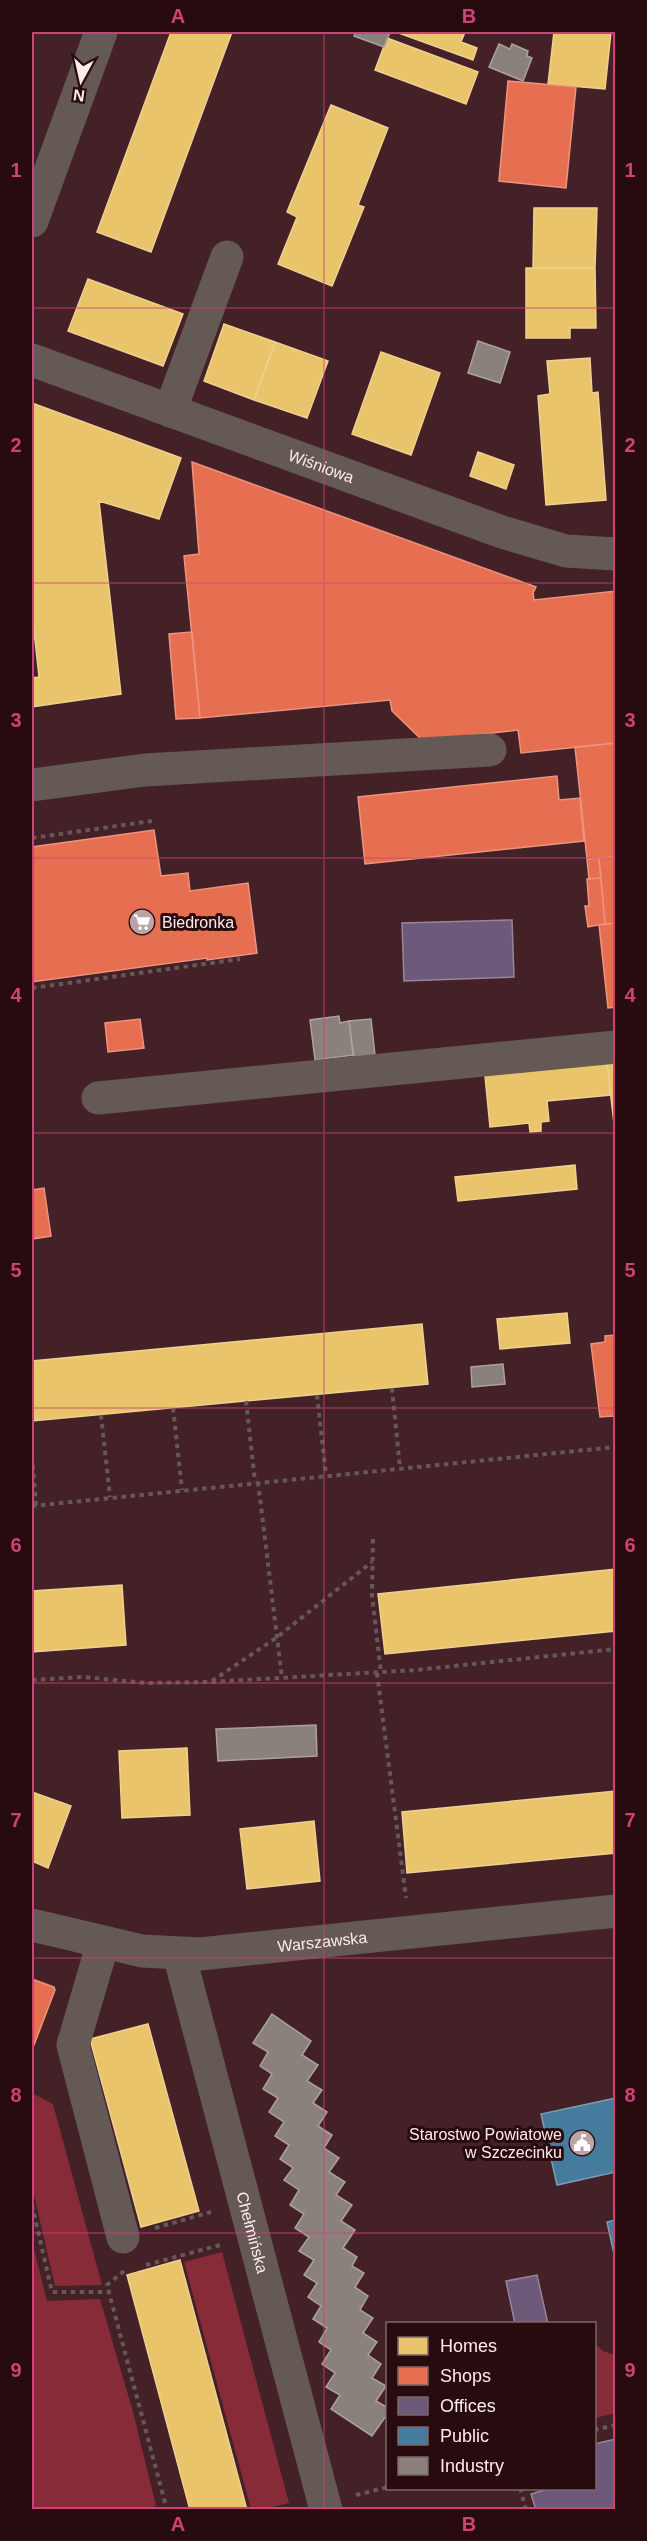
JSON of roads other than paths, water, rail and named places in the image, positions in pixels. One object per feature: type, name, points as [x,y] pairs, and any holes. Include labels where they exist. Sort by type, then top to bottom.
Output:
[{"type":"street","points":[[32,221],[101,32]]},
{"type":"street","points":[[170,411],[227,257]]},
{"type":"street","name":"Wiśniowa","points":[[32,360],[524,539],[566,550],[615,554]]},
{"type":"street","points":[[32,785],[145,770],[490,750]]},
{"type":"street","points":[[98,1098],[615,1047]]},
{"type":"street","name":"Warszawska","points":[[32,1925],[142,1951],[179,1954],[212,1953],[615,1911]]},
{"type":"street","points":[[103,1943],[74,2045],[123,2237]]},
{"type":"street","name":"Chełmińska","points":[[179,1954],[326,2510]]},
{"type":"place","name":"Biedronka","points":[[142,922]]},
{"type":"place","name":"Starostwo Powiatowe w Szczecinku","points":[[582,2143]]}]
